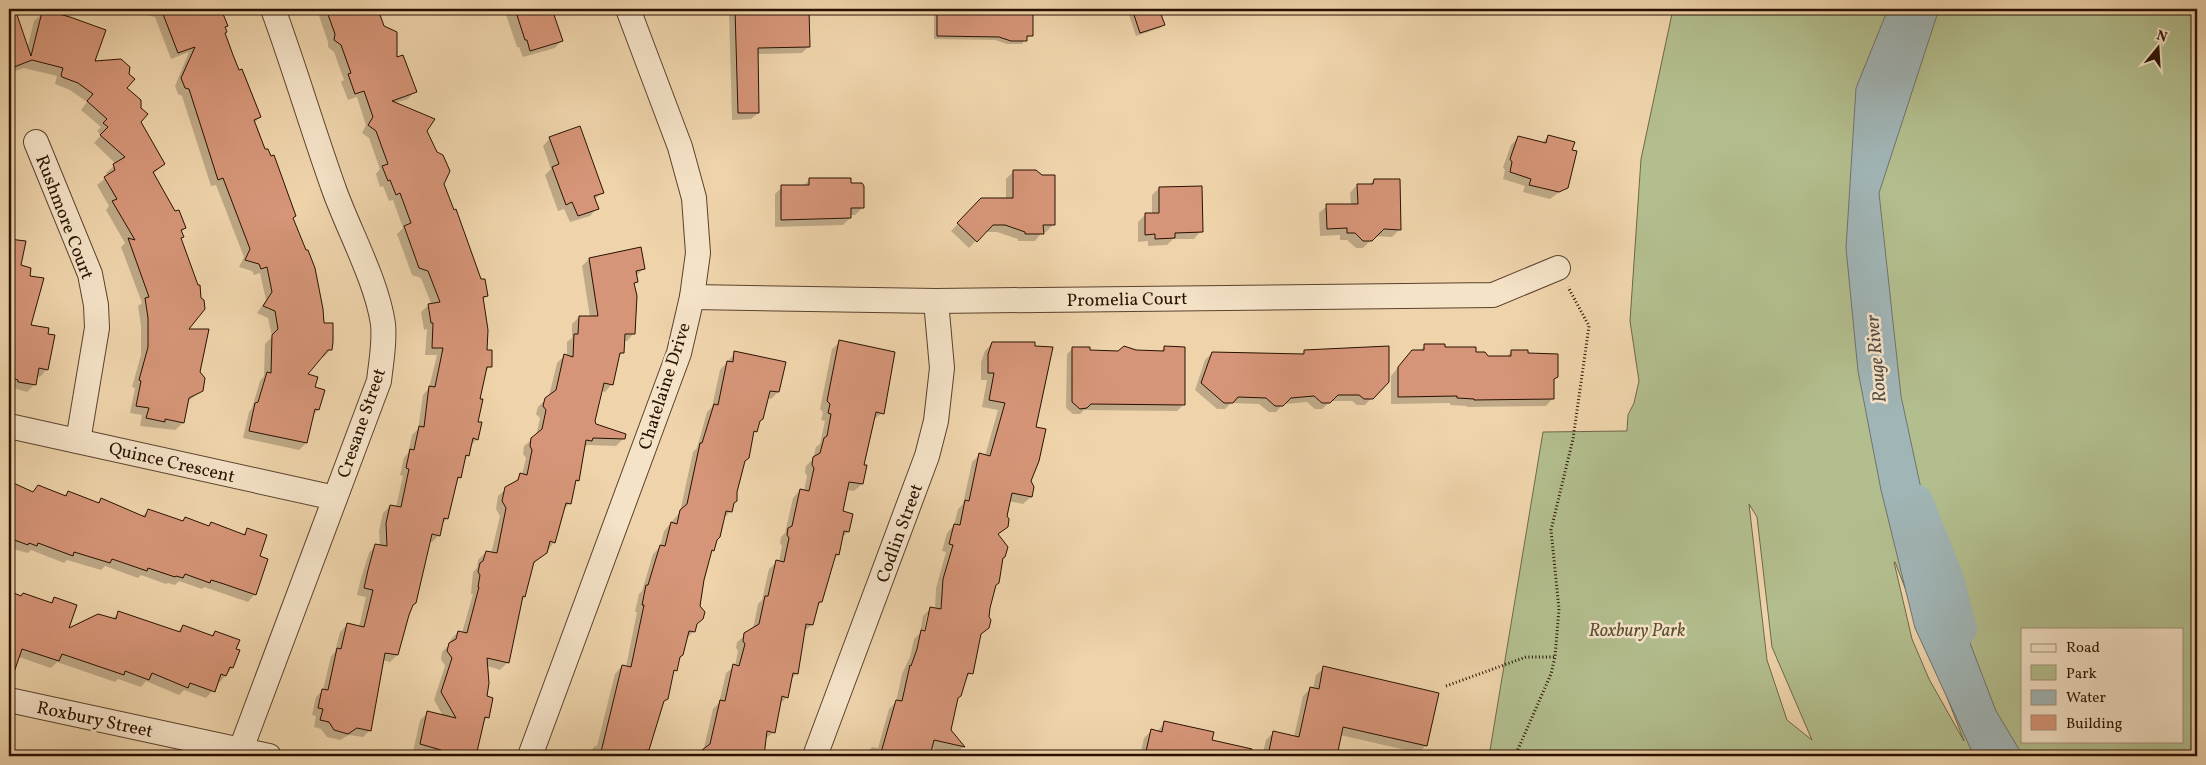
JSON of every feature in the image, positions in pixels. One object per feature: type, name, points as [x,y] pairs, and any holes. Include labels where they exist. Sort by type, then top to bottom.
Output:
[{"type":"street","name":"Cresane Street","points":[[241,749],[379,381],[383,350],[383,324],[376,296],[335,192],[296,72],[273,9]]},
{"type":"street","name":"Chatelaine Drive","points":[[530,756],[679,353],[692,297],[698,254],[694,198],[680,147],[628,9]]},
{"type":"street","name":"Rushmore Court","points":[[36,142],[90,274],[96,305],[97,328],[78,441]]},
{"type":"street","name":"Promelia Court","points":[[692,297],[936,301],[1492,295],[1558,268]]},
{"type":"street","name":"Codlin Street","points":[[816,756],[927,456],[936,421],[942,368],[936,301]]},
{"type":"street","name":"Quince Crescent","points":[[9,426],[335,498]]},
{"type":"street","name":"Roxbury Street","points":[[9,700],[269,756]]},
{"type":"path","points":[[1516,756],[1551,674],[1555,657],[1559,609],[1551,530],[1573,439],[1589,326],[1558,268]]},
{"type":"path","points":[[1446,686],[1526,657],[1555,657]]},
{"type":"green space","name":"Roxbury Park","points":[[1673,9],[2197,9],[2197,756],[1489,756],[1543,432],[1627,431],[1628,415],[1634,403],[1639,381],[1630,321],[1641,159]],"holes":[[[1749,504],[1757,517],[1772,647],[1812,740],[1787,720],[1767,660]],[[1895,562],[1964,741],[1929,679],[1912,639]]]},
{"type":"water","points":[[1888,9],[1939,9],[1879,193],[1901,396],[1934,549],[1996,711],[2023,756],[1974,756],[1915,628],[1881,490],[1858,371],[1846,248],[1856,88]]},
{"type":"building","points":[[9,9],[15,9],[31,56],[42,12],[44,13],[45,10],[106,30],[95,61],[121,59],[130,67],[129,74],[135,79],[127,88],[141,100],[141,108],[148,114],[141,122],[165,164],[153,172],[175,211],[179,210],[186,228],[181,230],[184,237],[181,238],[198,285],[200,285],[201,298],[204,300],[205,309],[189,329],[209,329],[200,372],[205,378],[203,391],[189,398],[184,423],[146,418],[149,408],[136,406],[141,381],[139,380],[148,347],[148,318],[145,298],[149,297],[128,238],[135,240],[112,201],[117,199],[104,177],[115,170],[113,164],[125,157],[100,135],[108,127],[103,123],[107,119],[87,101],[93,94],[78,83],[62,77],[63,68],[32,60],[9,69]]},
{"type":"building","points":[[161,9],[221,9],[228,26],[225,27],[227,32],[225,33],[233,55],[239,70],[242,69],[261,117],[254,120],[265,149],[268,149],[271,156],[274,155],[296,216],[293,218],[315,268],[324,323],[333,323],[333,342],[332,350],[328,350],[308,374],[318,377],[315,387],[325,390],[319,410],[315,409],[307,443],[249,431],[255,403],[258,402],[267,372],[271,373],[272,335],[278,329],[275,311],[263,306],[272,292],[267,267],[261,269],[259,264],[245,260],[250,249],[223,178],[218,180],[189,89],[185,88],[181,78],[195,47],[178,53]]},
{"type":"building","points":[[326,9],[378,9],[384,26],[397,32],[397,57],[403,55],[417,92],[392,101],[435,119],[427,131],[437,152],[443,155],[450,171],[444,184],[454,210],[456,209],[481,279],[485,279],[488,296],[483,297],[488,330],[487,350],[492,350],[492,367],[487,367],[480,399],[483,399],[478,422],[482,422],[478,440],[473,438],[469,456],[466,455],[461,478],[458,477],[448,519],[444,518],[440,536],[432,534],[416,603],[413,605],[409,615],[398,655],[385,653],[371,731],[357,728],[348,734],[334,730],[329,722],[320,720],[323,709],[318,708],[322,689],[328,690],[337,648],[341,649],[347,623],[364,627],[373,590],[364,588],[375,544],[387,546],[386,523],[390,505],[401,507],[409,469],[406,468],[410,449],[414,450],[419,426],[424,427],[429,386],[435,387],[443,348],[432,348],[433,323],[431,323],[428,304],[440,302],[428,271],[419,268],[404,226],[411,223],[400,193],[396,195],[382,166],[388,164],[376,131],[368,125],[373,117],[364,91],[355,94],[348,74],[351,73],[341,45],[334,40],[335,34]]},
{"type":"building","points":[[515,9],[552,9],[563,41],[530,51]]},
{"type":"building","points":[[735,9],[809,9],[810,47],[758,48],[759,113],[738,113]]},
{"type":"building","points":[[937,9],[1033,9],[1033,36],[1027,36],[1027,41],[1011,41],[999,37],[937,36]]},
{"type":"building","points":[[1132,9],[1159,9],[1165,25],[1140,33]]},
{"type":"building","points":[[580,126],[604,193],[594,196],[599,209],[578,216],[572,202],[566,205],[552,167],[559,164],[549,137]]},
{"type":"building","points":[[1548,135],[1575,142],[1572,150],[1577,151],[1568,188],[1559,192],[1529,185],[1531,179],[1510,172],[1512,162],[1510,159],[1518,136],[1546,143]]},
{"type":"building","points":[[1013,170],[1036,170],[1042,175],[1055,175],[1055,225],[1043,225],[1044,234],[1025,234],[1025,232],[1005,225],[993,225],[977,242],[957,223],[981,198],[1013,198]]},
{"type":"building","points":[[809,178],[851,178],[851,183],[862,183],[864,186],[864,208],[851,208],[851,218],[781,220],[781,185],[809,185]]},
{"type":"building","points":[[1374,179],[1400,179],[1401,230],[1384,229],[1372,241],[1363,241],[1355,233],[1347,233],[1347,228],[1327,229],[1326,204],[1358,204],[1357,184],[1373,184]]},
{"type":"building","points":[[1202,186],[1203,232],[1175,233],[1175,238],[1155,239],[1155,234],[1145,235],[1145,213],[1159,213],[1159,187]]},
{"type":"building","points":[[9,239],[26,241],[21,265],[31,268],[30,276],[44,278],[31,325],[49,328],[48,334],[55,335],[48,370],[39,368],[36,385],[18,382],[18,380],[9,377]]},
{"type":"building","points":[[641,247],[645,269],[636,271],[638,282],[634,283],[637,296],[635,334],[625,334],[624,353],[620,353],[613,385],[604,383],[595,421],[596,424],[626,434],[625,439],[593,438],[592,441],[586,440],[579,481],[576,480],[571,504],[566,503],[555,543],[550,541],[547,553],[534,562],[525,597],[523,596],[509,663],[487,658],[489,683],[487,696],[493,698],[489,718],[485,717],[476,756],[444,754],[441,750],[420,744],[427,711],[456,718],[441,692],[452,658],[447,651],[449,643],[456,639],[458,631],[467,633],[479,587],[480,575],[478,572],[480,563],[483,561],[486,551],[497,553],[506,508],[502,501],[505,487],[518,480],[520,473],[527,475],[532,450],[530,446],[531,438],[542,429],[546,410],[543,406],[545,398],[556,390],[564,354],[573,357],[574,334],[578,334],[579,316],[598,316],[589,258]]},
{"type":"building","points":[[839,340],[895,352],[884,414],[876,412],[864,465],[867,465],[863,484],[849,482],[843,511],[853,514],[849,532],[844,531],[839,555],[836,554],[813,625],[806,624],[798,674],[793,673],[788,698],[782,696],[775,733],[767,731],[764,756],[694,756],[710,744],[720,700],[725,701],[733,664],[739,666],[745,644],[743,641],[744,633],[759,624],[765,596],[768,596],[776,560],[784,562],[789,538],[787,535],[788,528],[792,526],[800,489],[809,491],[814,468],[812,465],[813,457],[820,453],[824,438],[827,436],[831,414],[828,413],[830,404],[827,401]]},
{"type":"building","points":[[992,342],[1035,342],[1035,346],[1053,347],[1036,427],[1046,429],[1039,461],[1031,481],[1034,487],[1032,497],[1012,493],[1007,516],[1009,519],[1008,527],[998,534],[1008,547],[1003,558],[999,583],[996,585],[990,608],[989,617],[991,620],[989,628],[981,634],[973,674],[968,673],[961,696],[958,698],[951,730],[965,747],[934,740],[930,756],[880,756],[896,700],[902,701],[910,665],[917,649],[921,630],[925,631],[930,607],[941,609],[943,579],[953,545],[949,544],[954,524],[960,525],[965,500],[969,501],[979,453],[990,456],[1005,403],[989,400],[994,373],[988,373],[988,354]]},
{"type":"building","points":[[1424,344],[1445,344],[1445,347],[1476,347],[1476,352],[1485,352],[1488,356],[1511,356],[1511,350],[1528,350],[1528,353],[1558,354],[1558,377],[1554,379],[1554,399],[1474,400],[1457,398],[1457,396],[1398,397],[1398,367],[1412,350],[1424,350]]},
{"type":"building","points":[[1124,346],[1136,350],[1164,351],[1164,346],[1185,347],[1185,405],[1091,404],[1087,408],[1080,409],[1072,402],[1072,347],[1090,347],[1090,350],[1118,351]]},
{"type":"building","points":[[1389,346],[1389,382],[1373,399],[1364,399],[1359,395],[1338,395],[1330,403],[1322,403],[1314,396],[1291,398],[1283,406],[1275,406],[1266,398],[1238,397],[1233,403],[1224,403],[1201,383],[1212,352],[1304,354],[1304,350]]},
{"type":"building","points":[[734,351],[786,362],[779,392],[770,391],[763,419],[760,421],[757,432],[754,431],[749,458],[745,461],[737,492],[737,501],[734,503],[732,512],[726,511],[720,537],[717,540],[714,551],[712,550],[704,580],[700,606],[705,612],[703,619],[697,624],[695,632],[689,631],[683,655],[680,657],[677,671],[674,670],[668,699],[664,701],[649,750],[647,750],[646,756],[600,756],[622,665],[631,667],[644,605],[642,605],[646,585],[648,585],[660,545],[665,546],[671,522],[677,524],[680,510],[687,504],[700,443],[702,443],[714,404],[718,405],[727,361],[733,362]]},
{"type":"building","points":[[9,481],[33,492],[38,485],[66,496],[68,491],[99,503],[101,498],[145,517],[148,509],[183,521],[185,517],[209,526],[211,522],[245,535],[247,528],[267,535],[260,556],[268,559],[256,595],[211,580],[210,583],[185,574],[183,578],[175,577],[148,568],[147,571],[112,559],[110,563],[74,552],[73,556],[38,543],[37,546],[29,543],[28,545],[9,538]]},
{"type":"building","points":[[9,591],[21,596],[23,593],[52,603],[54,597],[77,605],[69,628],[98,614],[116,619],[118,611],[180,632],[183,625],[213,636],[215,631],[240,640],[236,649],[240,650],[233,668],[230,667],[226,676],[221,674],[215,692],[190,683],[188,688],[152,673],[149,680],[125,671],[124,675],[62,654],[59,661],[22,649],[11,681],[9,680]]},
{"type":"building","points":[[1323,666],[1439,693],[1427,746],[1343,727],[1337,756],[1268,756],[1273,731],[1299,737],[1310,687],[1319,689]]},
{"type":"building","points":[[1164,721],[1214,732],[1212,740],[1252,749],[1251,756],[1145,756],[1151,729],[1162,732]]},
{"type":"waterway","name":"Rouge River","points":[[1915,502],[1946,580],[1959,629]]}]
